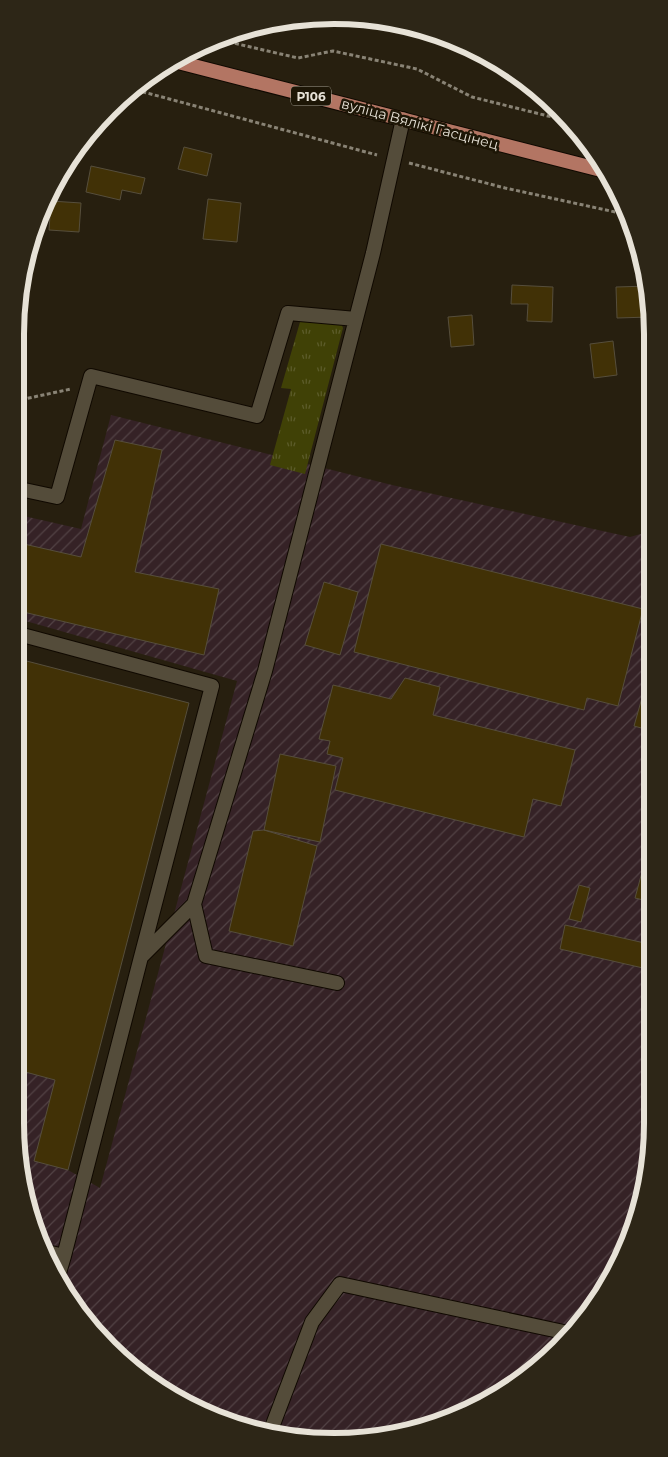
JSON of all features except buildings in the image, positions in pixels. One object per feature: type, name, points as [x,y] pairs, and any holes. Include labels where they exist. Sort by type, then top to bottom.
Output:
[{"type":"main road","name":"вуліца Вялікі Гасцінец","points":[[183,63],[596,169]]},
{"type":"lane","points":[[141,958],[194,904],[265,670],[373,252],[403,119]]},
{"type":"lane","points":[[24,490],[57,497],[91,376],[257,416],[288,313],[356,319]]},
{"type":"lane","points":[[24,635],[212,686],[60,1269]]},
{"type":"lane","points":[[194,904],[206,956],[337,983]]},
{"type":"lane","points":[[53,1253],[64,1256]]},
{"type":"lane","points":[[272,1427],[312,1322],[340,1284],[563,1332]]},
{"type":"path","points":[[230,41],[298,58],[333,51],[417,69],[472,97],[556,118]]},
{"type":"path","points":[[141,91],[505,188],[620,213]]},
{"type":"path","points":[[24,399],[88,385]]},
{"type":"shaded area","points":[[111,415],[392,485],[630,537],[644,533],[644,1143],[634,1203],[621,1242],[603,1278],[567,1328],[523,1369],[489,1392],[453,1410],[414,1423],[374,1431],[314,1433],[254,1423],[215,1410],[179,1392],[145,1369],[101,1328],[65,1278],[47,1242],[34,1203],[24,1143],[24,748],[68,1170],[100,1188],[237,681],[24,621],[24,516],[81,529]]},
{"type":"green space","points":[[319,318],[341,323],[343,328],[305,474],[270,465],[291,389],[281,388],[300,322]]},
{"type":"railway","points":[[370,1431],[372,1425]]}]
